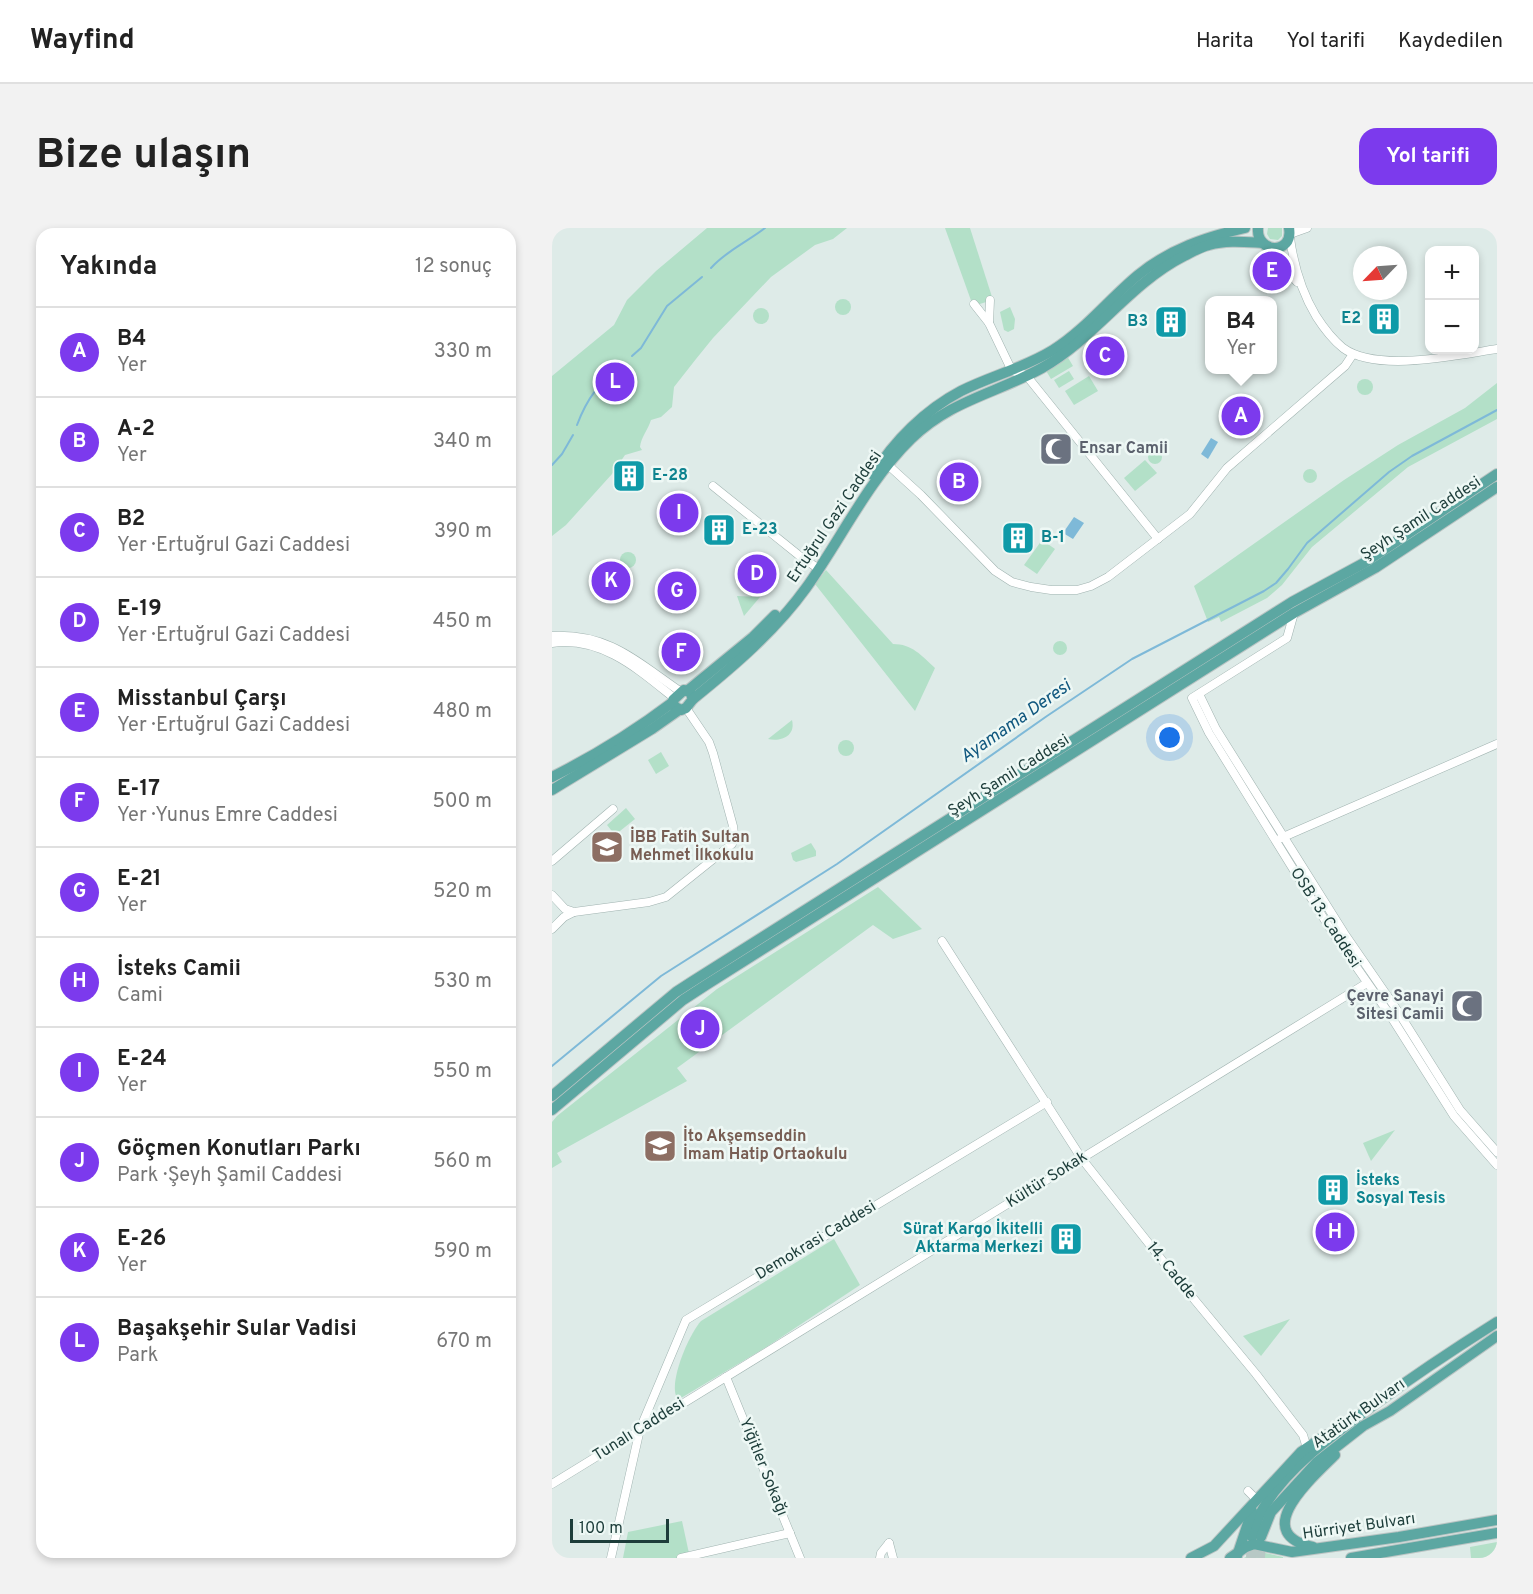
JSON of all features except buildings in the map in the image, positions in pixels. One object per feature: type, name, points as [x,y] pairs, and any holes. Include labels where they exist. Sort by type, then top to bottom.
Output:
[{"type":"main road","name":"Ertuğrul Gazi Caddesi","points":[[816,567],[884,458],[915,424],[960,392],[1012,371],[1053,350],[1140,274],[1162,258],[1197,241],[1245,228]]},
{"type":"main road","points":[[1258,228],[1258,233],[1265,245],[1279,248],[1287,243],[1290,233]]},
{"type":"main road","name":"Ertuğrul Gazi Caddesi","points":[[552,777],[682,700],[753,637],[816,567],[888,465],[912,438],[934,419],[954,406],[1041,368],[1071,349],[1137,287],[1176,260],[1208,245],[1226,242],[1265,245]]},
{"type":"main road","name":"Şeyh Şamil Caddesi","points":[[552,1095],[676,992],[1292,602],[1364,563],[1497,474]]},
{"type":"main road","name":"Şeyh Şamil Caddesi","points":[[552,1110],[683,1000],[1294,614],[1375,568],[1497,487]]},
{"type":"main road","points":[[552,790],[652,729],[682,700]]},
{"type":"main road","points":[[1191,1558],[1214,1546],[1311,1444],[1345,1426],[1441,1357],[1497,1322]]},
{"type":"main road","name":"Atatürk Bulvarı","points":[[1345,1426],[1313,1452],[1277,1489],[1264,1506],[1257,1521],[1257,1537],[1271,1512],[1317,1462],[1363,1426],[1390,1411],[1497,1336]]},
{"type":"main road","points":[[1316,1548],[1294,1541],[1288,1535],[1284,1522],[1288,1509],[1314,1476],[1363,1426]]},
{"type":"main road","points":[[1234,1557],[1257,1500]]},
{"type":"main road","name":"Hürriyet Bulvarı","points":[[1234,1557],[1246,1547],[1254,1544],[1286,1552],[1399,1537],[1497,1520]]},
{"type":"main road","name":"Hürriyet Bulvarı","points":[[1351,1558],[1497,1533]]},
{"type":"street","points":[[1307,228],[1290,233],[1295,271],[1314,313],[1343,348],[1353,354],[1410,361],[1497,349]]},
{"type":"street","points":[[1265,245],[1300,286]]},
{"type":"street","points":[[989,323],[990,300]]},
{"type":"street","points":[[974,304],[989,323],[1012,371],[1026,375],[1158,539]]},
{"type":"street","points":[[888,465],[921,495],[995,571],[1012,582],[1052,590],[1077,590],[1108,577],[1190,514],[1233,462],[1344,366],[1353,354]]},
{"type":"street","points":[[713,486],[816,567]]},
{"type":"street","points":[[1199,694],[1287,638],[1294,614]]},
{"type":"street","points":[[552,636],[579,636],[611,645],[682,700],[709,742],[717,764],[734,834],[732,844],[666,897],[649,902],[574,912],[564,917],[552,928]]},
{"type":"street","points":[[552,644],[579,644],[600,648],[638,669],[682,700]]},
{"type":"street","name":"OSB 13. Caddesi","points":[[1199,694],[1216,729],[1344,933],[1397,1010],[1441,1089],[1367,982],[1275,839],[1209,733],[1191,698],[1199,694]]},
{"type":"street","points":[[1275,839],[1285,838],[1497,744]]},
{"type":"street","points":[[552,861],[613,809]]},
{"type":"street","points":[[552,895],[565,909],[574,912]]},
{"type":"street","name":"14. Cadde","points":[[942,941],[1082,1159],[1311,1444]]},
{"type":"street","name":"Kültür Sokak","points":[[726,1377],[1367,982]]},
{"type":"street","points":[[1441,1089],[1454,1116],[1497,1165]]},
{"type":"street","points":[[1447,1098],[1497,1152]]},
{"type":"street","name":"Demokrasi Caddesi","points":[[611,1558],[640,1429],[686,1320],[1047,1102]]},
{"type":"street","name":"Tunalı Caddesi","points":[[552,1484],[726,1377]]},
{"type":"street","name":"Yiğitler Sokağı","points":[[726,1377],[800,1558]]},
{"type":"street","points":[[1248,1491],[1257,1500]]},
{"type":"street","points":[[681,1558],[790,1533]]},
{"type":"street","points":[[880,1558],[881,1552],[889,1543],[893,1558]]},
{"type":"green space","points":[[707,228],[847,228],[833,239],[815,245],[771,277],[713,338],[674,387],[672,407],[661,417],[651,420],[641,443],[642,450],[625,455],[612,474],[566,525],[552,536],[552,376],[614,325],[627,300],[656,271]]},
{"type":"green space","points":[[945,228],[970,228],[993,300],[973,306]]},
{"type":"green space","points":[[1268,228],[1282,228],[1282,236],[1278,240],[1270,239],[1267,234]]},
{"type":"green space","points":[[840,299],[846,299],[851,307],[849,313],[840,315],[835,310],[835,304]]},
{"type":"green space","points":[[1010,307],[1015,319],[1014,329],[1008,332],[1004,330],[1000,312]]},
{"type":"green space","points":[[758,308],[764,308],[769,316],[767,322],[758,324],[753,319],[753,313]]},
{"type":"green space","points":[[1067,356],[1073,366],[1051,379],[1045,369]]},
{"type":"green space","points":[[1069,371],[1074,379],[1059,388],[1054,380]]},
{"type":"green space","points":[[1089,376],[1098,391],[1074,405],[1065,391]]},
{"type":"green space","points":[[1365,379],[1373,387],[1365,395],[1357,387]]},
{"type":"green space","points":[[1497,383],[1497,419],[1408,467],[1312,547],[1282,585],[1267,598],[1221,622],[1219,617],[1208,622],[1194,586],[1344,480],[1398,445],[1465,408]]},
{"type":"green space","points":[[1152,450],[1158,450],[1162,457],[1158,464],[1152,464],[1148,460],[1148,454]]},
{"type":"green space","points":[[1145,460],[1157,473],[1135,491],[1124,478]]},
{"type":"green space","points":[[1307,469],[1313,469],[1317,476],[1313,483],[1307,483],[1303,479],[1303,473]]},
{"type":"green space","points":[[1042,540],[1055,549],[1037,574],[1024,565]]},
{"type":"green space","points":[[625,552],[631,552],[636,560],[634,566],[625,568],[620,563],[620,557]]},
{"type":"green space","points":[[826,570],[893,644],[911,648],[935,668],[915,711],[815,584]]},
{"type":"green space","points":[[737,596],[760,597],[744,616]]},
{"type":"green space","points":[[1057,641],[1063,641],[1067,648],[1063,655],[1057,655],[1053,651],[1053,645]]},
{"type":"green space","points":[[792,720],[793,726],[790,734],[778,740],[768,739]]},
{"type":"green space","points":[[846,740],[852,742],[854,748],[852,754],[846,756],[840,754],[838,748],[840,742]]},
{"type":"green space","points":[[661,752],[669,766],[656,774],[648,760]]},
{"type":"green space","points":[[626,808],[635,819],[615,835],[607,825]]},
{"type":"green space","points":[[811,843],[816,856],[796,862],[793,860],[791,853]]},
{"type":"green space","points":[[878,887],[922,929],[893,939],[873,925],[677,1068],[687,1081],[557,1153],[562,1162],[552,1168],[552,1122],[557,1116],[717,989]]},
{"type":"green space","points":[[1395,1130],[1371,1161],[1363,1143]]},
{"type":"green space","points":[[834,1239],[860,1285],[768,1346],[681,1398],[677,1398],[675,1381],[677,1370],[691,1336],[701,1321]]},
{"type":"green space","points":[[1290,1319],[1261,1356],[1243,1336]]},
{"type":"green space","points":[[682,1521],[690,1558],[623,1558],[628,1532]]},
{"type":"green space","points":[[1497,1542],[1497,1558],[1471,1558],[1470,1547]]},
{"type":"green space","points":[[1261,1552],[1283,1558],[1244,1558],[1252,1553]]},
{"type":"water","points":[[1211,438],[1218,442],[1208,459],[1201,454]]},
{"type":"water","points":[[1074,517],[1084,523],[1073,539],[1063,533]]},
{"type":"waterway","points":[[711,268],[765,228]]},
{"type":"waterway","points":[[632,356],[641,348],[667,306],[702,277]]},
{"type":"waterway","points":[[577,425],[585,406],[595,391],[622,364]]},
{"type":"waterway","name":"Ayamama Deresi","points":[[552,1066],[661,976],[837,864],[1132,659],[1276,583],[1307,543],[1389,472],[1412,456],[1497,410]]},
{"type":"waterway","points":[[552,465],[562,454],[573,435]]},
{"type":"tunnel","points":[[1251,1558],[1252,1537]]},
{"type":"tunnel","points":[[1260,1558],[1261,1537]]},
{"type":"place","name":"Misstanbul Çarşı","points":[[1272,271]]},
{"type":"place","name":"E2","points":[[1384,319]]},
{"type":"place","name":"B3","points":[[1171,322]]},
{"type":"place","name":"B2","points":[[1105,356]]},
{"type":"place","name":"Başakşehir Sular Vadisi","points":[[615,382]]},
{"type":"place","name":"B4","points":[[1241,416]]},
{"type":"place","name":"Ensar Camii","points":[[1056,449]]},
{"type":"place","name":"E-28","points":[[629,476]]},
{"type":"place","name":"A-2","points":[[959,482]]},
{"type":"place","name":"E-24","points":[[679,513]]},
{"type":"place","name":"E-23","points":[[719,530]]},
{"type":"place","name":"B-1","points":[[1018,538]]},
{"type":"place","name":"E-19","points":[[757,574]]},
{"type":"place","name":"E-26","points":[[611,581]]},
{"type":"place","name":"E-21","points":[[677,591]]},
{"type":"place","name":"E-17","points":[[681,652]]},
{"type":"place","name":"İBB Fatih Sultan Mehmet İlkokulu","points":[[607,847]]},
{"type":"place","name":"Çevre Sanayi Sitesi Camii","points":[[1467,1006]]},
{"type":"place","name":"Göçmen Konutları Parkı","points":[[700,1029]]},
{"type":"place","name":"İto Akşemseddin İmam Hatip Ortaokulu","points":[[660,1146]]},
{"type":"place","name":"İsteks Sosyal Tesis","points":[[1333,1190]]},
{"type":"place","name":"İsteks Camii","points":[[1335,1232]]},
{"type":"place","name":"Sürat Kargo İkitelli Aktarma Merkezi","points":[[1066,1239]]}]
